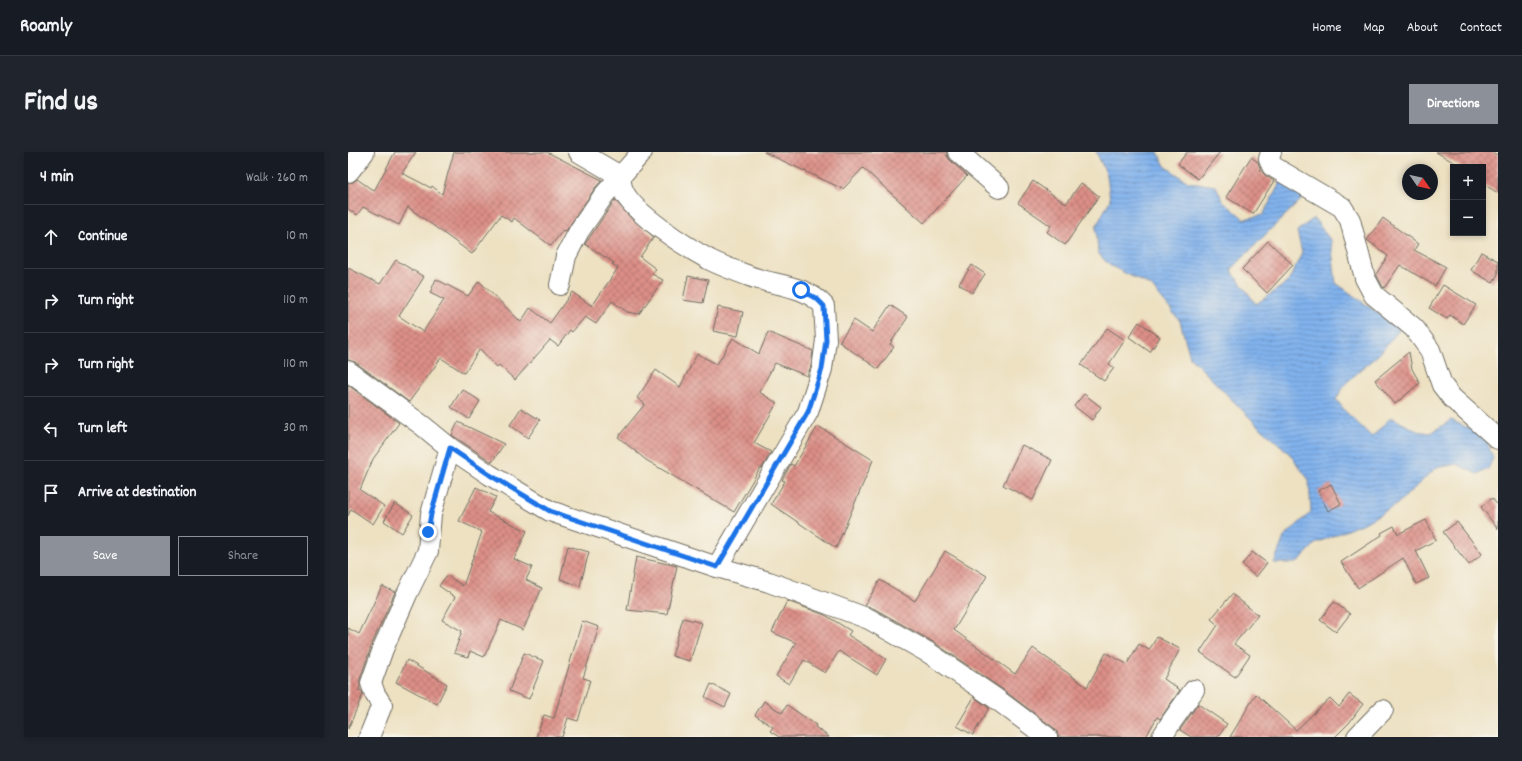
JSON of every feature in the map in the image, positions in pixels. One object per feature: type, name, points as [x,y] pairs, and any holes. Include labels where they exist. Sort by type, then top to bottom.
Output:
[{"type":"street","points":[[348,171],[363,152]]},
{"type":"street","points":[[579,152],[620,176],[623,191],[639,212],[656,226],[710,260],[751,277],[801,290],[817,299],[824,306],[826,340],[822,369],[808,412],[717,567]]},
{"type":"street","points":[[560,286],[566,256],[578,231],[604,195],[642,152]]},
{"type":"street","points":[[958,152],[999,188]]},
{"type":"street","points":[[1270,152],[1269,159],[1272,166],[1342,207],[1350,220],[1365,278],[1374,295],[1414,328],[1430,350],[1442,385],[1452,398],[1498,439]]},
{"type":"street","points":[[348,371],[423,426],[450,448],[490,475],[550,511],[717,567],[769,582],[869,619],[929,653],[995,698],[1047,737]]},
{"type":"street","points":[[370,737],[382,705],[375,694],[371,683],[382,650],[428,551],[431,514],[450,448]]},
{"type":"street","points":[[1162,737],[1194,690]]},
{"type":"street","points":[[1357,737],[1383,710]]},
{"type":"water","points":[[1096,152],[1158,152],[1165,166],[1188,182],[1216,186],[1223,201],[1244,219],[1263,215],[1282,179],[1305,196],[1231,270],[1256,304],[1288,282],[1302,253],[1297,231],[1314,218],[1331,241],[1336,283],[1400,329],[1380,353],[1346,383],[1336,399],[1345,411],[1372,437],[1391,417],[1417,431],[1431,433],[1451,420],[1485,436],[1493,458],[1488,469],[1477,474],[1457,464],[1436,468],[1396,505],[1366,522],[1316,543],[1297,563],[1274,563],[1284,537],[1311,512],[1309,480],[1288,452],[1256,424],[1190,357],[1180,321],[1151,286],[1109,265],[1098,253],[1096,227],[1110,200],[1107,175]]},
{"type":"building","points":[[395,152],[416,152],[402,173],[431,188],[432,186],[442,194],[454,152],[547,152],[602,180],[566,231],[563,230],[551,246],[514,218],[512,222],[501,215],[472,254],[408,207],[399,225],[363,207],[357,215],[348,209],[348,183],[357,179],[374,191]]},
{"type":"building","points":[[764,152],[947,152],[947,156],[950,160],[967,176],[924,223],[863,168],[843,189]]},
{"type":"building","points":[[1187,152],[1220,152],[1198,179],[1178,164]]},
{"type":"building","points":[[1436,152],[1492,152],[1498,155],[1498,193],[1486,186],[1486,164],[1457,164]]},
{"type":"building","points":[[1251,157],[1258,162],[1261,171],[1274,181],[1253,214],[1226,197]]},
{"type":"building","points":[[1033,181],[1066,204],[1081,183],[1099,196],[1065,245],[1047,232],[1051,226],[1018,203]]},
{"type":"building","points":[[615,200],[630,217],[654,237],[640,257],[656,269],[652,274],[663,280],[639,314],[627,312],[612,301],[596,324],[585,317],[572,332],[570,330],[558,346],[550,340],[515,380],[499,365],[497,367],[480,349],[464,373],[441,358],[409,402],[355,362],[348,360],[348,268],[380,284],[396,260],[424,277],[399,316],[423,332],[444,300],[430,293],[436,279],[468,296],[479,281],[521,322],[530,308],[550,323],[572,292],[592,306],[618,268],[612,264],[614,263],[585,244]]},
{"type":"building","points":[[1383,218],[1418,244],[1414,250],[1446,267],[1435,286],[1400,265],[1384,288],[1383,287],[1376,274],[1388,256],[1367,240]]},
{"type":"building","points":[[1268,241],[1293,265],[1267,293],[1242,269]]},
{"type":"building","points":[[1481,252],[1498,261],[1498,274],[1493,283],[1471,270]]},
{"type":"building","points":[[972,265],[985,274],[972,293],[959,284]]},
{"type":"building","points":[[688,276],[708,280],[703,303],[683,300]]},
{"type":"building","points":[[1443,285],[1476,305],[1463,324],[1450,315],[1447,319],[1429,308]]},
{"type":"building","points":[[890,305],[908,317],[890,344],[894,347],[878,369],[839,342],[854,320],[872,332]]},
{"type":"building","points":[[718,307],[743,312],[738,336],[713,331]]},
{"type":"building","points":[[1139,322],[1160,337],[1150,352],[1129,337]]},
{"type":"building","points":[[1107,328],[1125,340],[1109,364],[1114,368],[1104,381],[1081,365]]},
{"type":"building","points":[[768,332],[813,351],[811,366],[807,376],[775,363],[759,392],[777,403],[754,443],[771,452],[734,512],[646,460],[618,437],[645,404],[637,398],[656,370],[680,387],[697,354],[717,364],[733,338],[759,354]]},
{"type":"building","points":[[1409,352],[1412,369],[1420,383],[1395,404],[1375,380]]},
{"type":"building","points":[[348,385],[399,423],[373,459],[360,490],[384,506],[373,524],[351,509],[348,516]]},
{"type":"building","points":[[462,389],[480,401],[469,419],[451,407]]},
{"type":"building","points":[[1084,394],[1101,407],[1092,420],[1074,406]]},
{"type":"building","points":[[521,408],[540,420],[528,438],[510,425]]},
{"type":"building","points":[[458,422],[504,444],[492,462],[452,435]]},
{"type":"building","points":[[818,426],[873,460],[836,548],[771,504],[785,481],[782,480],[791,464],[794,466]]},
{"type":"building","points":[[1022,445],[1052,460],[1033,500],[1003,485]]},
{"type":"building","points":[[1331,484],[1341,504],[1328,511],[1318,491]]},
{"type":"building","points":[[476,487],[496,497],[488,512],[527,531],[514,559],[532,567],[526,580],[542,588],[523,630],[501,620],[484,657],[470,651],[468,657],[454,653],[462,631],[442,620],[455,597],[439,586],[447,575],[463,586],[482,532],[459,521]]},
{"type":"building","points":[[1492,498],[1498,506],[1498,529],[1481,507]]},
{"type":"building","points":[[395,503],[413,515],[402,533],[384,521]]},
{"type":"building","points":[[1426,520],[1436,540],[1416,551],[1429,578],[1416,584],[1403,558],[1358,588],[1341,562],[1382,535],[1381,533],[1394,526],[1398,534]]},
{"type":"building","points":[[1457,522],[1482,554],[1469,565],[1443,532]]},
{"type":"building","points":[[568,546],[589,552],[580,586],[560,579]]},
{"type":"building","points":[[945,551],[987,576],[954,630],[1015,674],[1033,648],[1087,687],[1106,653],[1127,664],[1139,644],[1149,650],[1157,637],[1180,649],[1164,679],[1180,690],[1160,719],[1157,717],[1146,737],[1058,737],[1054,728],[1002,689],[935,643],[875,609],[865,605],[880,580],[915,601]]},
{"type":"building","points":[[1252,552],[1267,563],[1256,577],[1242,565]]},
{"type":"building","points":[[636,557],[677,566],[667,614],[627,610]]},
{"type":"building","points":[[382,586],[395,592],[372,644],[360,679],[359,690],[362,691],[363,694],[348,729],[348,628],[359,634]]},
{"type":"building","points":[[1232,594],[1258,615],[1234,644],[1250,655],[1235,677],[1200,652],[1218,625],[1211,619]]},
{"type":"building","points":[[787,601],[825,615],[851,631],[848,635],[886,659],[877,675],[839,651],[825,673],[804,660],[789,684],[776,676],[796,643],[772,632]]},
{"type":"building","points":[[1334,602],[1350,614],[1336,632],[1320,620]]},
{"type":"building","points":[[683,618],[702,623],[690,661],[672,656]]},
{"type":"building","points":[[582,621],[599,627],[583,678],[590,680],[578,721],[568,718],[562,737],[536,737],[544,715],[554,718]]},
{"type":"building","points":[[524,653],[544,661],[529,699],[509,691]]},
{"type":"building","points":[[407,660],[447,684],[437,704],[396,682]]},
{"type":"building","points":[[711,684],[731,694],[725,707],[705,697]]},
{"type":"building","points":[[1256,694],[1296,730],[1330,698],[1339,707],[1349,694],[1363,704],[1349,723],[1335,737],[1230,737]]},
{"type":"building","points":[[974,697],[989,708],[973,735],[957,726]]},
{"type":"building","points":[[764,701],[782,713],[787,705],[816,725],[815,727],[829,737],[779,737],[770,731],[773,727],[755,715]]},
{"type":"building","points":[[1198,704],[1227,724],[1218,737],[1191,737],[1180,730]]},
{"type":"route","points":[[428,532],[431,514],[450,448],[490,475],[550,511],[717,567],[808,412],[822,369],[826,340],[824,306],[817,299],[801,290]]}]
